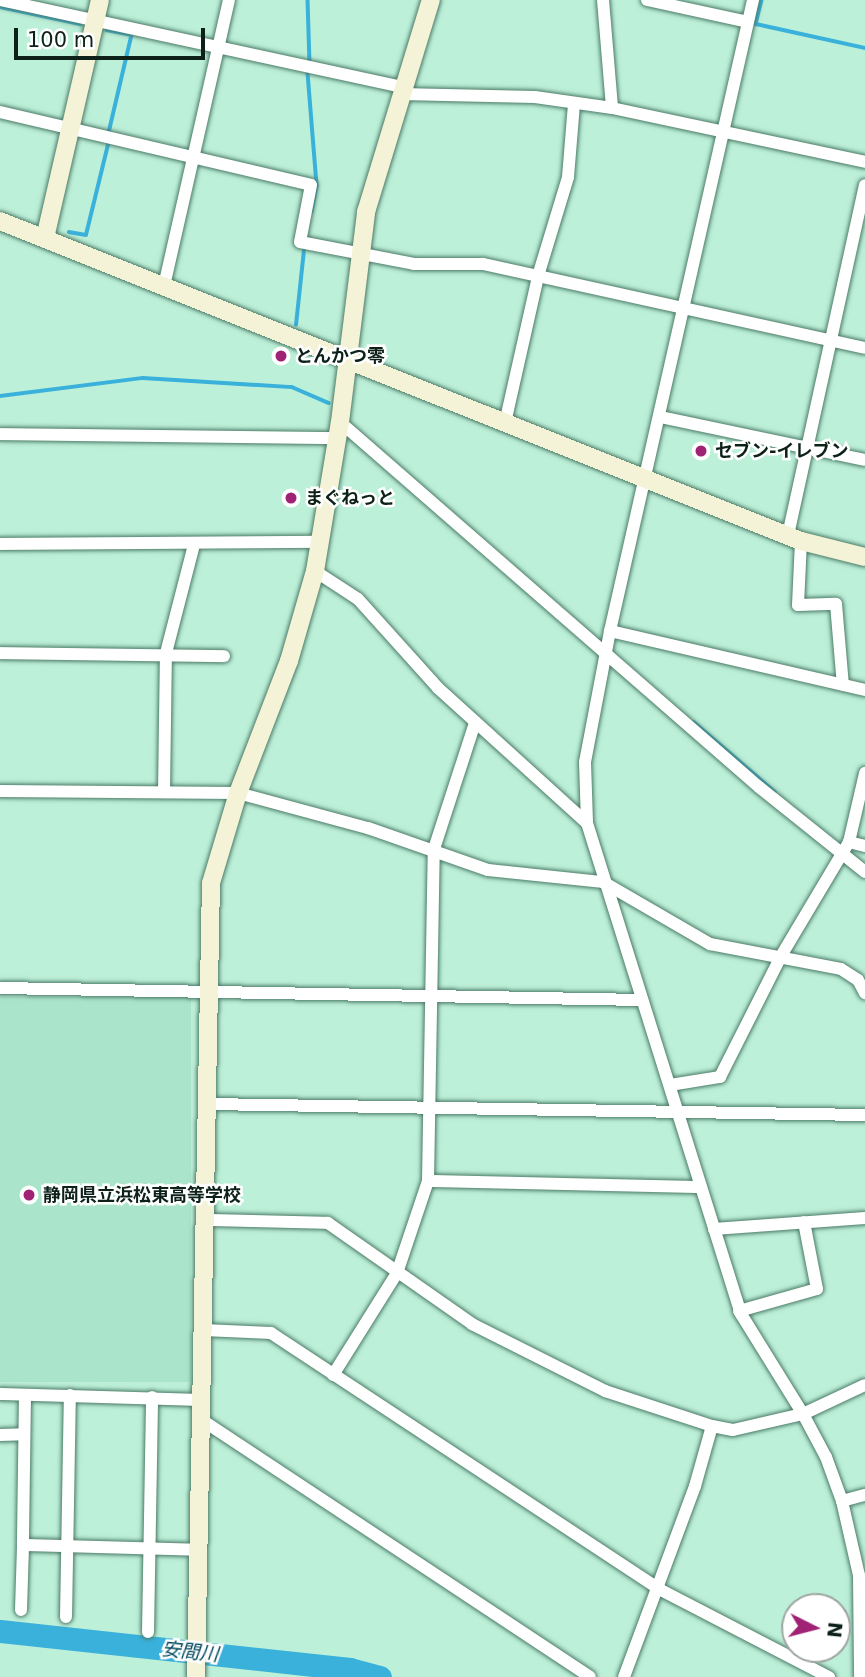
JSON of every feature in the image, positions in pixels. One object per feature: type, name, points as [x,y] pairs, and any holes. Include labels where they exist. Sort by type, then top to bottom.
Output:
[{"type":"street","points":[[0,0],[401,91],[503,95],[612,108],[865,163]]},
{"type":"street","points":[[45,238],[100,0]]},
{"type":"street","points":[[164,286],[229,0]]},
{"type":"street","points":[[196,1674],[199,1642],[211,883],[238,793],[289,661],[315,571],[339,430],[366,212],[430,0]]},
{"type":"street","points":[[603,0],[612,108]]},
{"type":"street","points":[[647,0],[748,22]]},
{"type":"street","points":[[753,0],[661,417],[610,631],[585,762],[587,824],[739,1311],[803,1414],[826,1457],[842,1501],[859,1575],[860,1677]]},
{"type":"street","points":[[505,423],[538,276],[568,177],[574,104]]},
{"type":"street","points":[[0,112],[71,132],[311,185],[300,242],[414,264],[484,264],[865,348]]},
{"type":"street","points":[[843,685],[836,604],[799,605],[795,538],[807,447],[862,218],[865,185]]},
{"type":"street","points":[[0,221],[795,538],[865,556]]},
{"type":"street","points":[[661,417],[865,460]]},
{"type":"street","points":[[0,434],[339,430],[607,654],[841,856],[865,872]]},
{"type":"street","points":[[0,544],[194,545],[320,542]]},
{"type":"street","points":[[164,793],[166,653],[194,545]]},
{"type":"street","points":[[315,571],[358,599],[474,723],[587,824]]},
{"type":"street","points":[[610,631],[865,690]]},
{"type":"street","points":[[0,653],[166,653],[224,656]]},
{"type":"street","points":[[333,1375],[397,1273],[428,1181],[434,849],[474,723]]},
{"type":"street","points":[[670,1085],[720,1077],[781,956],[849,842],[865,773]]},
{"type":"street","points":[[0,792],[238,793],[434,849],[488,870],[603,882],[710,944],[841,970],[858,981],[865,993]]},
{"type":"street","points":[[849,842],[865,846]]},
{"type":"street","points":[[0,988],[642,1000]]},
{"type":"street","points":[[208,1104],[865,1115]]},
{"type":"street","points":[[428,1181],[701,1187]]},
{"type":"street","points":[[714,1229],[865,1217]]},
{"type":"street","points":[[207,1220],[328,1223],[471,1324],[605,1391],[712,1426],[733,1430],[803,1414],[865,1385]]},
{"type":"street","points":[[739,1311],[817,1289],[804,1222]]},
{"type":"street","points":[[204,1330],[271,1333],[657,1588],[829,1677]]},
{"type":"street","points":[[0,1394],[203,1399]]},
{"type":"street","points":[[21,1611],[25,1395]]},
{"type":"street","points":[[66,1617],[70,1395]]},
{"type":"street","points":[[148,1632],[152,1397]]},
{"type":"street","points":[[202,1420],[590,1677]]},
{"type":"street","points":[[624,1677],[712,1426]]},
{"type":"street","points":[[0,1435],[24,1434]]},
{"type":"street","points":[[842,1501],[865,1495]]},
{"type":"street","points":[[23,1545],[200,1550]]},
{"type":"shaded area","points":[[0,997],[191,997],[191,1382],[0,1382]]},
{"type":"waterway","points":[[308,0],[310,64]]},
{"type":"waterway","points":[[762,0],[756,24],[865,48]]},
{"type":"waterway","points":[[0,7],[80,24]]},
{"type":"waterway","points":[[107,30],[132,35],[109,133]]},
{"type":"waterway","points":[[308,73],[317,186],[312,212]]},
{"type":"waterway","points":[[69,232],[86,235],[108,145]]},
{"type":"waterway","points":[[296,325],[304,250]]},
{"type":"waterway","points":[[0,396],[143,378],[292,387],[329,403]]},
{"type":"waterway","points":[[694,722],[775,792]]},
{"type":"waterway","name":"安間川","points":[[0,1631],[350,1669],[380,1677]]},
{"type":"place","name":"とんかつ零","points":[[281,356]]},
{"type":"place","name":"セブン-イレブン","points":[[701,451]]},
{"type":"place","name":"まぐねっと","points":[[291,498]]},
{"type":"place","name":"静岡県立浜松東高等学校","points":[[29,1195]]}]
